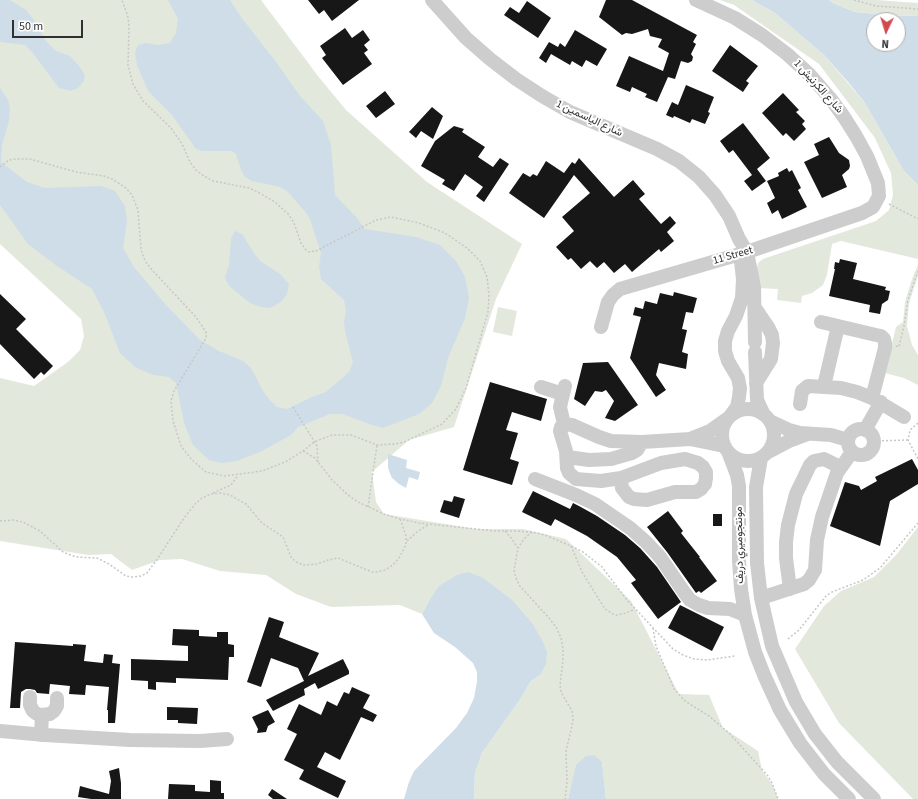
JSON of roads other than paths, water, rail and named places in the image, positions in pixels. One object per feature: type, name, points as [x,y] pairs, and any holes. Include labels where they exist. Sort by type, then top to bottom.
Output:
[{"type":"street","name":"شارع الياسمين 1","points":[[432,0],[466,38],[490,59],[542,96],[570,112],[657,149],[679,161],[699,177],[715,195],[729,216],[744,254]]},
{"type":"street","name":"شارع الكرنيش 1","points":[[696,0],[735,18],[762,35],[787,54],[810,75],[839,111],[856,136],[867,156],[878,183],[879,196]]},
{"type":"street","name":"11 Street","points":[[601,327],[608,302],[620,289],[744,254],[862,213],[873,207],[879,196]]},
{"type":"street","points":[[744,254],[753,282],[755,308],[762,327],[772,335],[773,351],[770,359],[756,382]]},
{"type":"street","points":[[744,254],[743,289],[739,307],[725,341],[725,351],[728,361],[738,378],[740,388],[739,397],[737,407],[724,425],[722,439],[727,450],[736,459],[753,461],[789,441],[811,434]]},
{"type":"street","points":[[541,387],[564,390],[560,408],[570,425],[605,440],[642,442],[687,439],[710,430],[739,411],[748,409],[756,410],[789,430],[811,434],[831,435],[850,446],[859,455],[868,453],[871,450],[869,435],[885,343],[881,336],[821,322]]},
{"type":"street","points":[[731,325],[762,327]]},
{"type":"street","points":[[824,386],[838,326]]},
{"type":"street","points":[[762,327],[755,347],[757,400],[773,428],[774,436],[773,444],[764,455]]},
{"type":"street","points":[[800,404],[800,395],[804,388],[808,386],[841,388],[857,392],[876,400],[904,417]]},
{"type":"street","points":[[570,425],[563,439],[569,472],[576,479],[601,481],[621,478],[660,463],[684,459],[698,463],[706,472],[705,484],[696,492],[675,492],[647,500],[634,499],[625,493],[622,488],[621,478]]},
{"type":"street","points":[[761,598],[790,590],[804,584],[812,575],[815,570],[816,546],[819,529],[835,479],[850,446],[852,432],[861,429],[869,435]]},
{"type":"street","points":[[687,439],[727,450]]},
{"type":"street","points":[[684,459],[687,439]]},
{"type":"street","points":[[567,457],[589,460],[611,459],[632,453],[640,447],[642,442]]},
{"type":"street","name":"مونتجوميري دريف","points":[[727,450],[734,464],[739,486],[738,561],[745,615],[764,676],[780,710],[804,749],[824,774],[848,799]]},
{"type":"street","name":"مونتجوميري دريف","points":[[764,455],[757,477],[757,563],[761,598],[772,646],[796,702],[815,734],[837,762],[874,799]]},
{"type":"street","points":[[790,590],[786,558],[786,542],[788,525],[796,494],[814,461],[824,459],[840,467]]},
{"type":"street","points":[[536,480],[595,504],[630,528],[655,552],[673,574],[690,600],[699,605],[719,609],[735,610],[745,615]]},
{"type":"street","points":[[719,609],[730,604],[741,589]]},
{"type":"street","points":[[30,697],[30,705],[33,711],[42,715],[50,714],[54,711],[57,706],[57,698]]},
{"type":"street","points":[[41,735],[42,715]]},
{"type":"street","points":[[0,731],[130,740],[200,741],[227,739]]}]
